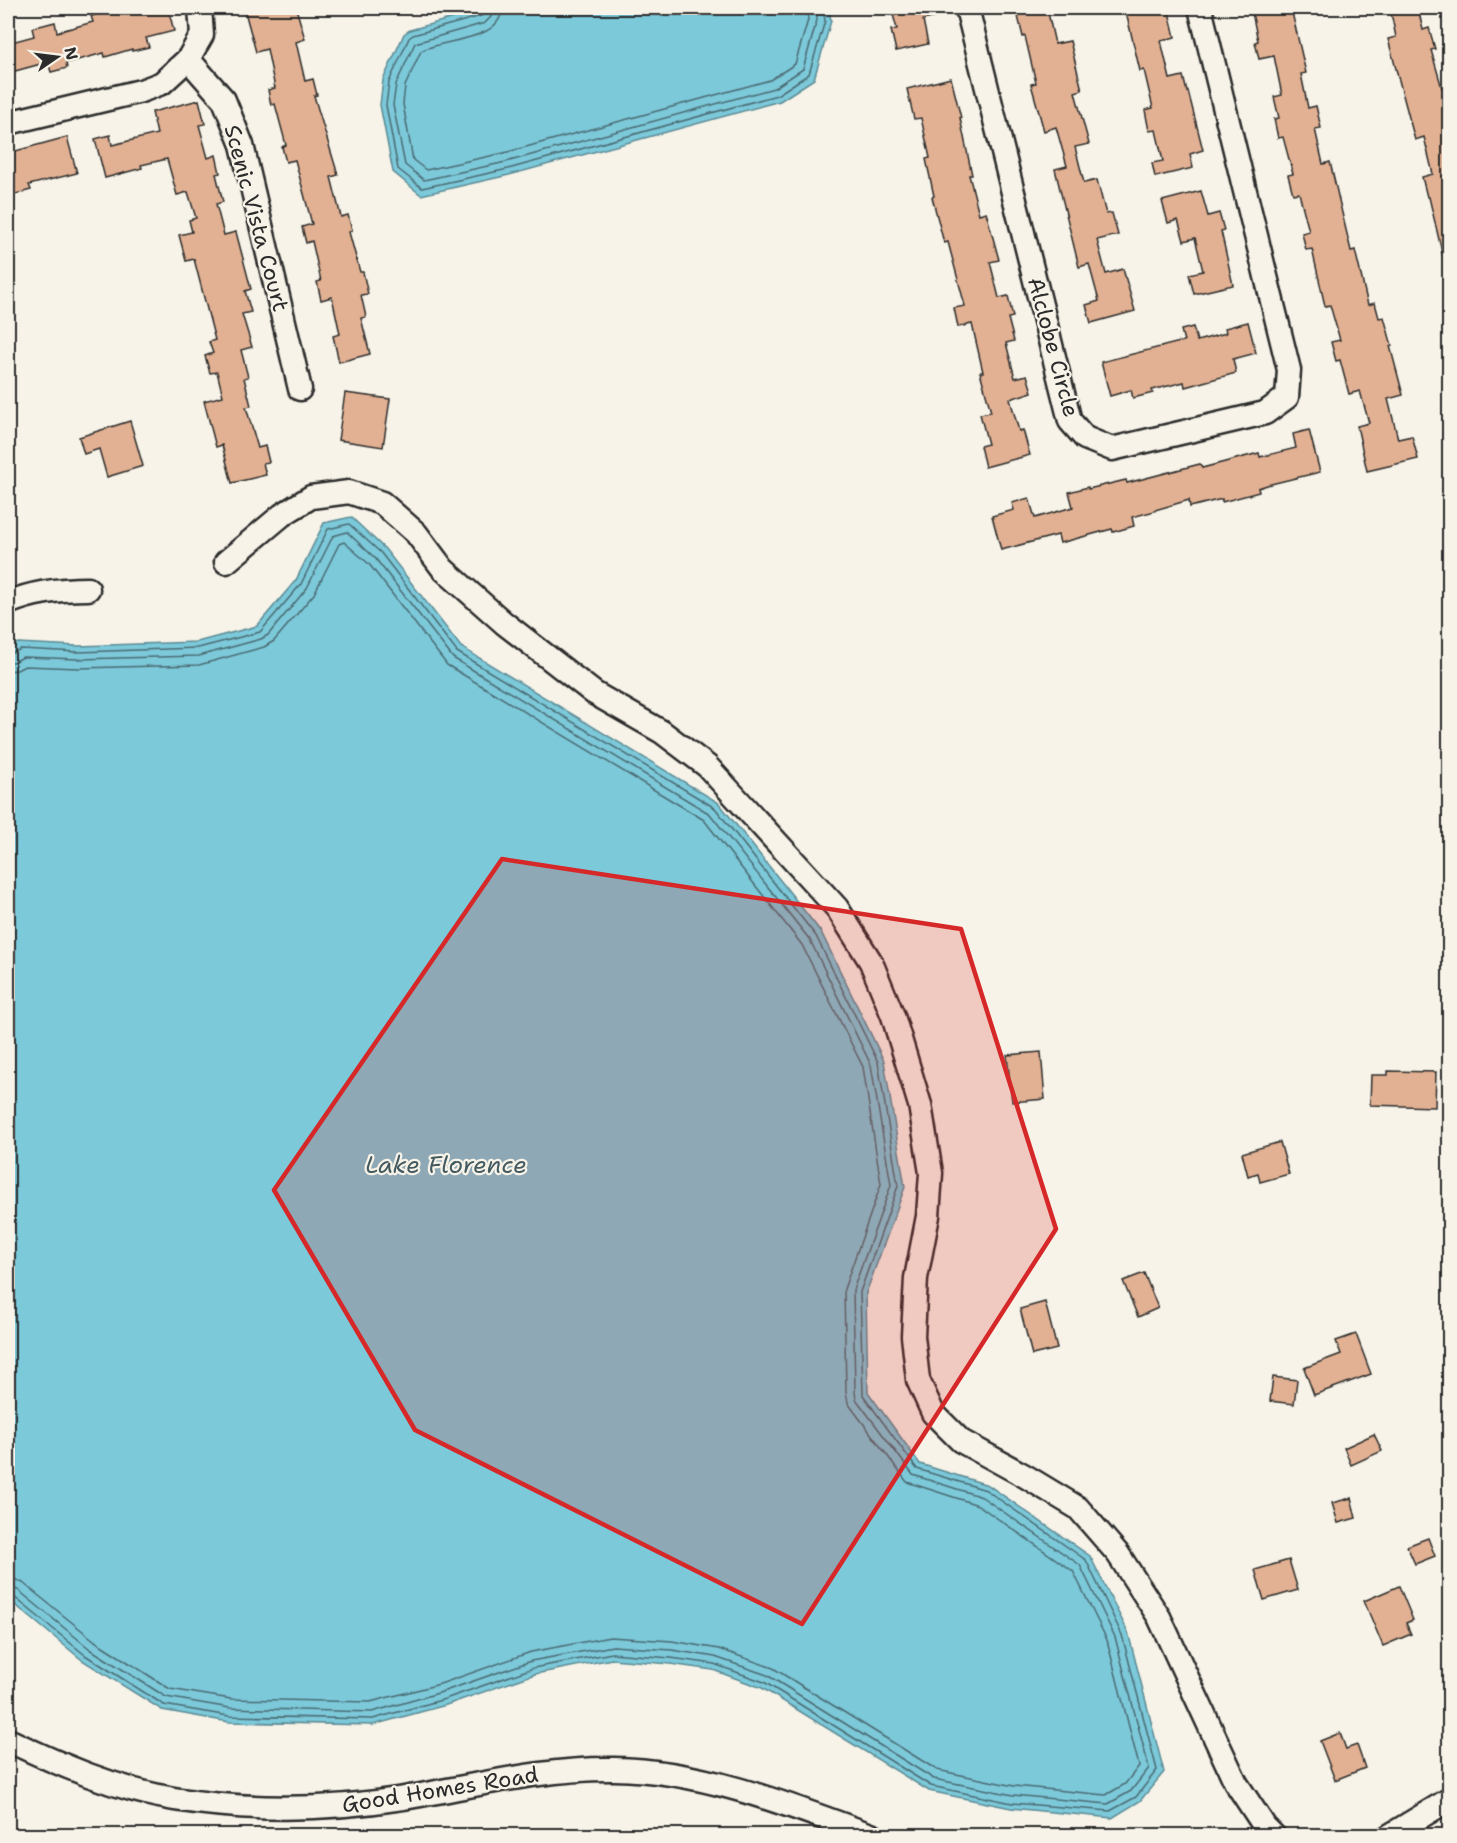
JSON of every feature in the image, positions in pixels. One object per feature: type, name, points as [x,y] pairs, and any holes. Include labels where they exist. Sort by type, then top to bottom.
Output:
[{"type":"street","points":[[8,123],[141,91],[162,83],[188,59],[202,35],[200,8]]},
{"type":"street","name":"Alclobe Circle","points":[[967,8],[1070,421],[1085,438],[1112,449],[1265,413],[1287,397],[1289,370],[1200,8]]},
{"type":"street","name":"Scenic Vista Court","points":[[188,59],[224,100],[242,145],[300,389]]},
{"type":"street","points":[[226,562],[282,515],[311,497],[349,492],[382,503],[416,533],[443,569],[504,623],[594,693],[662,732],[707,766],[837,908],[871,962],[894,1016],[920,1105],[930,1173],[928,1216],[916,1278],[913,1336],[918,1380],[933,1413],[961,1441],[1078,1508],[1118,1554],[1159,1617],[1236,1783],[1265,1827],[1274,1836]]},
{"type":"street","points":[[8,603],[22,597],[60,589],[88,589]]},
{"type":"street","name":"Good Homes Road","points":[[8,1740],[71,1768],[125,1787],[173,1798],[231,1806],[299,1808],[345,1805],[404,1798],[523,1775],[573,1770],[617,1769],[659,1772],[699,1780],[796,1808],[873,1836]]},
{"type":"street","points":[[1389,1836],[1449,1799]]},
{"type":"highlighted area","points":[[502,859],[961,929],[1056,1229],[802,1624],[415,1430],[274,1190]]},
{"type":"water","points":[[489,8],[829,8],[831,21],[814,79],[780,101],[509,175],[421,195],[393,172],[380,105],[383,80],[404,34],[410,30]]},
{"type":"water","name":"Lake Florence","points":[[351,517],[385,549],[461,647],[719,803],[821,932],[884,1061],[905,1187],[866,1293],[868,1392],[920,1464],[988,1485],[1090,1556],[1128,1632],[1164,1772],[1140,1801],[1112,1818],[1011,1808],[929,1791],[762,1688],[713,1670],[670,1664],[612,1659],[535,1674],[446,1705],[373,1725],[229,1722],[162,1710],[82,1660],[8,1599],[8,650],[18,643],[78,646],[197,642],[257,626],[296,580],[324,523]]},
{"type":"building","points":[[123,8],[168,8],[174,31],[146,38],[149,47],[132,51],[132,49],[105,57],[104,53],[66,63],[67,68],[51,72],[48,62],[8,73],[8,43],[34,36],[32,28],[55,22],[57,32],[93,22],[91,16]]},
{"type":"building","points":[[244,8],[296,8],[305,39],[296,42],[305,81],[313,79],[317,95],[314,96],[338,175],[331,177],[341,217],[348,215],[352,230],[349,232],[368,294],[361,295],[366,317],[361,318],[370,354],[339,362],[333,336],[340,334],[332,297],[321,300],[317,282],[321,281],[312,241],[306,243],[302,227],[312,224],[295,160],[286,162],[282,147],[286,145],[275,104],[271,105],[268,90],[275,88],[267,49],[256,52]]},
{"type":"building","points":[[906,8],[954,8],[954,13],[923,20],[928,44],[896,51],[891,30],[897,29],[892,11]]},
{"type":"building","points":[[1016,8],[1047,8],[1055,44],[1070,41],[1082,90],[1075,92],[1089,144],[1075,147],[1084,183],[1097,180],[1106,214],[1112,213],[1118,235],[1097,240],[1106,274],[1123,269],[1135,311],[1091,323],[1086,305],[1099,301],[1089,264],[1079,267],[1055,169],[1067,166],[1056,127],[1044,131],[1031,84],[1036,83]]},
{"type":"building","points":[[1125,8],[1168,8],[1175,37],[1161,41],[1170,79],[1183,76],[1203,150],[1190,154],[1193,168],[1155,177],[1152,163],[1163,161],[1156,130],[1149,131],[1145,110],[1153,108],[1144,70],[1140,71]]},
{"type":"building","points":[[1251,8],[1291,8],[1306,73],[1301,74],[1308,108],[1316,106],[1321,128],[1315,129],[1323,164],[1330,162],[1351,251],[1355,250],[1368,305],[1375,303],[1379,318],[1384,317],[1392,346],[1390,346],[1403,395],[1388,399],[1398,439],[1412,436],[1418,459],[1367,471],[1357,426],[1369,423],[1360,391],[1349,394],[1340,360],[1336,361],[1331,342],[1340,340],[1330,305],[1325,306],[1312,249],[1306,250],[1302,233],[1309,231],[1299,193],[1293,194],[1288,175],[1293,174],[1283,137],[1278,138],[1274,119],[1279,118],[1274,97],[1282,95],[1274,56],[1259,59],[1255,42],[1258,41]]},
{"type":"building","points":[[1390,8],[1418,8],[1423,30],[1429,28],[1435,49],[1431,50],[1449,107],[1446,110],[1449,121],[1449,261],[1444,261],[1422,177],[1433,174],[1424,137],[1415,140],[1388,39],[1396,37]]},
{"type":"building","points":[[951,78],[972,175],[969,175],[979,214],[986,212],[999,260],[990,262],[999,298],[1008,296],[1013,317],[1008,318],[1014,341],[1006,343],[1015,378],[1027,375],[1032,392],[1010,399],[1019,431],[1023,430],[1030,455],[985,467],[980,446],[988,444],[980,414],[991,412],[980,372],[983,372],[972,324],[958,327],[954,308],[965,306],[948,242],[944,243],[932,197],[934,196],[926,159],[930,158],[921,118],[914,119],[907,89]]},
{"type":"building","points":[[199,100],[205,124],[199,125],[208,158],[216,155],[220,173],[216,174],[223,202],[216,204],[224,235],[236,232],[251,289],[245,291],[251,312],[242,314],[252,347],[241,350],[248,377],[244,378],[251,406],[246,407],[258,448],[265,446],[269,462],[263,463],[266,475],[232,483],[222,445],[216,447],[204,401],[223,396],[217,372],[210,373],[205,356],[213,353],[209,342],[215,340],[194,259],[186,261],[179,235],[192,232],[189,220],[196,218],[188,192],[177,195],[167,159],[141,165],[142,168],[105,178],[95,139],[110,135],[112,145],[157,134],[152,112]]},
{"type":"building","points":[[67,137],[77,173],[29,185],[31,190],[8,196],[8,153]]},
{"type":"building","points":[[1201,191],[1208,216],[1219,213],[1233,285],[1194,294],[1189,274],[1203,271],[1195,238],[1184,241],[1178,220],[1168,223],[1162,201]]},
{"type":"building","points":[[1248,322],[1256,353],[1233,359],[1236,373],[1185,387],[1184,382],[1152,390],[1153,393],[1133,398],[1131,390],[1110,396],[1101,362],[1184,341],[1181,330],[1193,327],[1197,341],[1226,333],[1225,328]]},
{"type":"building","points":[[345,393],[390,399],[383,447],[338,440]]},
{"type":"building","points":[[130,421],[143,466],[107,477],[99,449],[84,454],[79,437]]},
{"type":"building","points":[[1309,430],[1320,472],[1267,485],[1258,488],[1259,492],[1222,502],[1222,499],[1190,507],[1189,500],[1132,517],[1134,526],[1113,532],[1112,529],[1060,543],[1058,535],[1001,550],[992,516],[1014,510],[1012,503],[1029,498],[1035,518],[1073,507],[1069,492],[1126,480],[1127,483],[1200,464],[1202,468],[1259,453],[1260,457],[1296,448],[1293,434]]},
{"type":"building","points":[[1041,1052],[1045,1099],[1012,1102],[1007,1055]]},
{"type":"building","points":[[1388,1071],[1436,1072],[1435,1107],[1370,1105],[1371,1075],[1388,1075]]},
{"type":"building","points":[[1280,1142],[1289,1174],[1260,1182],[1258,1173],[1248,1176],[1242,1153]]},
{"type":"building","points":[[1144,1273],[1158,1308],[1138,1317],[1123,1281]]},
{"type":"building","points":[[1045,1302],[1057,1349],[1032,1355],[1020,1309]]},
{"type":"building","points":[[1356,1334],[1371,1374],[1314,1395],[1304,1368],[1341,1354],[1336,1341]]},
{"type":"building","points":[[1273,1377],[1297,1380],[1294,1404],[1270,1401]]},
{"type":"building","points":[[1374,1434],[1382,1451],[1351,1465],[1344,1448]]},
{"type":"building","points":[[1351,1498],[1356,1518],[1338,1523],[1332,1503]]},
{"type":"building","points":[[1428,1538],[1435,1556],[1415,1564],[1407,1546]]},
{"type":"building","points":[[1289,1560],[1298,1590],[1264,1600],[1255,1570]]},
{"type":"building","points":[[1399,1586],[1413,1620],[1406,1623],[1411,1634],[1383,1646],[1364,1601]]},
{"type":"building","points":[[1340,1733],[1346,1749],[1357,1745],[1365,1768],[1335,1780],[1320,1741]]}]
